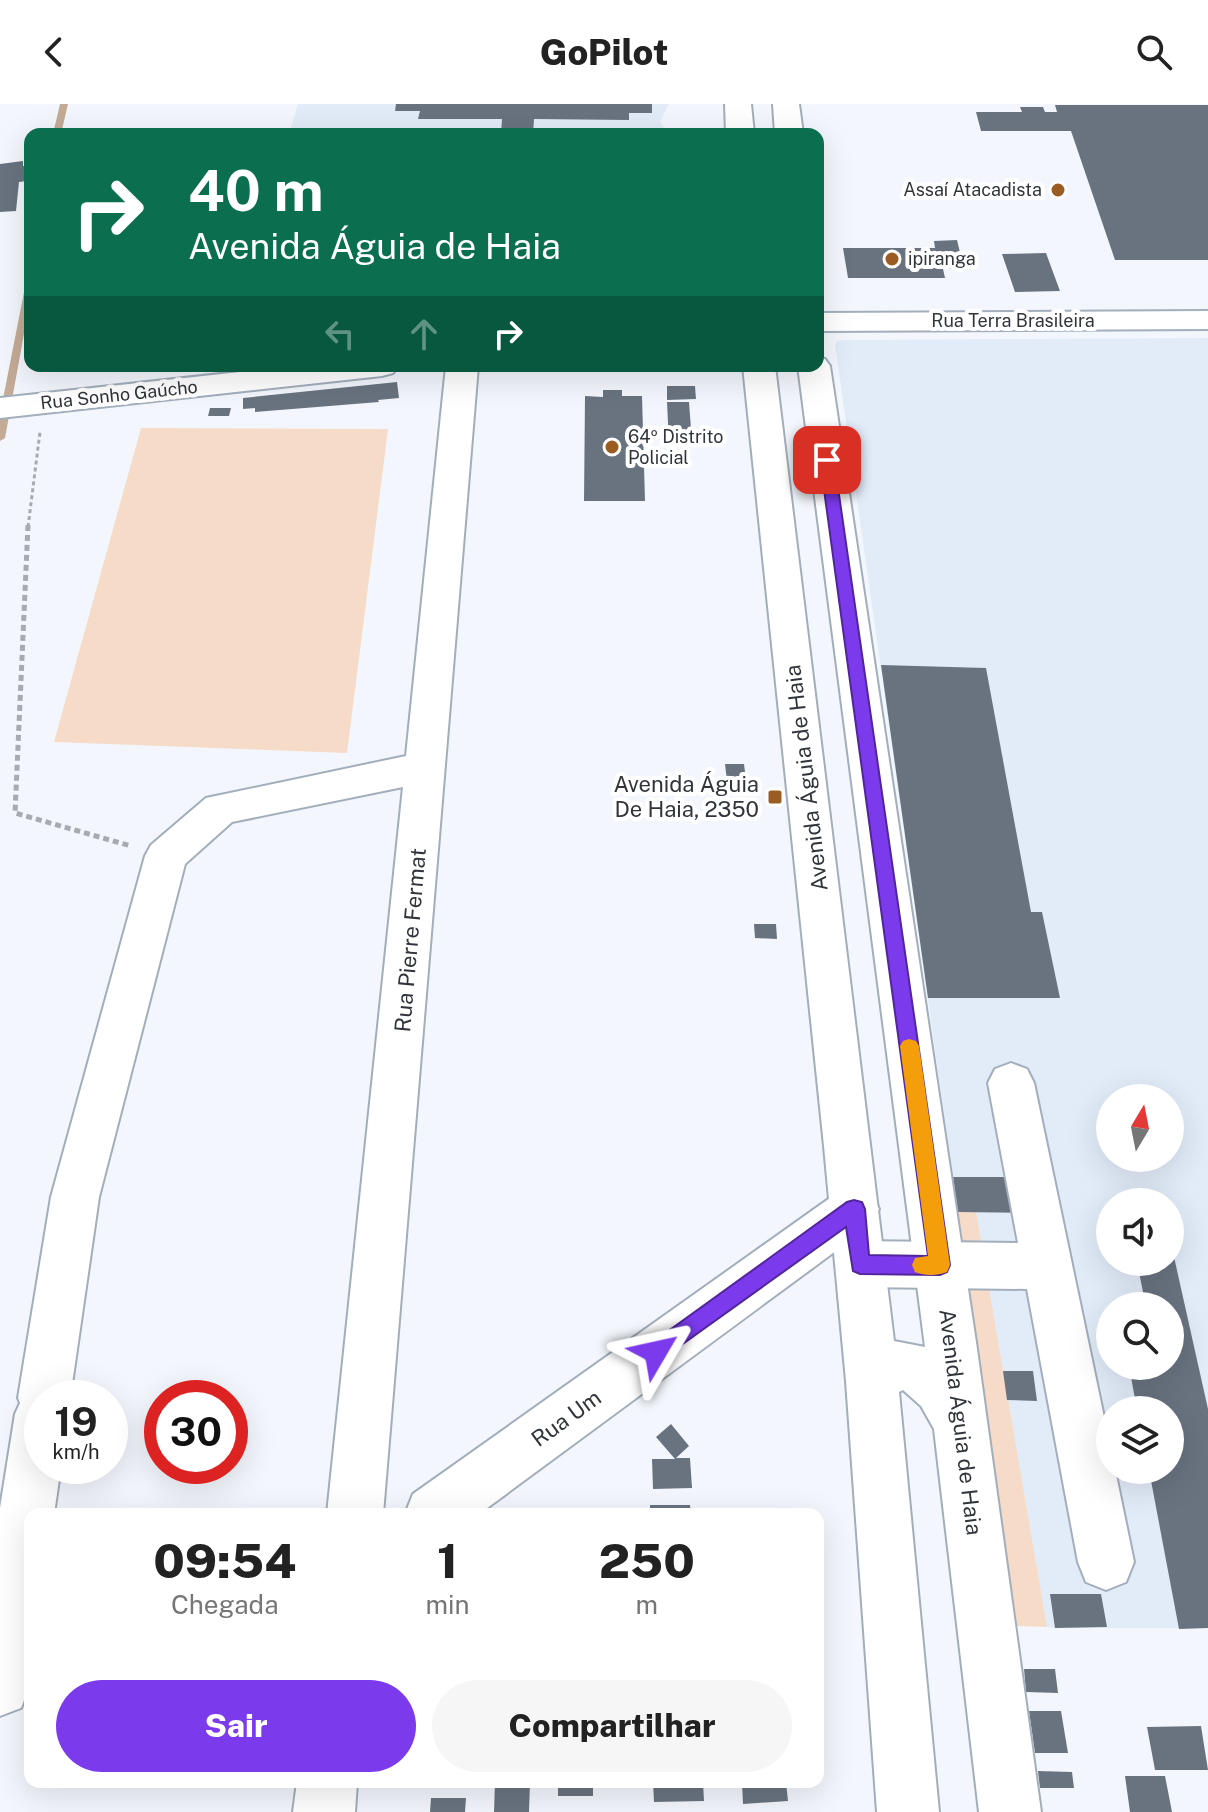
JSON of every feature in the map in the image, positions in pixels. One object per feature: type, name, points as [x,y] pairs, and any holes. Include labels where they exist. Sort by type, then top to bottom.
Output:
[{"type":"main road","points":[[738,104],[740,128]]},
{"type":"main road","points":[[786,104],[788,128]]},
{"type":"main road","name":"Rua Terra Brasileira","points":[[824,322],[1208,320]]},
{"type":"main road","name":"Rua Sonho Gaúcho","points":[[0,408],[328,372]]},
{"type":"main road","name":"Rua Pierre Fermat","points":[[356,1508],[461,372]]},
{"type":"main road","name":"Avenida Águia de Haia","points":[[760,372],[860,1264],[908,1812]]},
{"type":"main road","name":"Avenida Águia de Haia","points":[[815,372],[940,1265],[1010,1812]]},
{"type":"main road","points":[[47,1380],[75,1197],[166,856],[220,809],[426,767]]},
{"type":"main road","points":[[1011,1083],[1106,1562]]},
{"type":"main road","name":"Rua Um","points":[[441,1508],[854,1209]]},
{"type":"main road","points":[[860,1264],[1046,1266]]},
{"type":"main road","points":[[872,1381],[890,1366],[919,1369],[939,1386],[962,1428]]},
{"type":"main road","points":[[28,1508],[31,1484]]},
{"type":"main road","points":[[0,1687],[24,1531]]},
{"type":"main road","points":[[324,1812],[326,1788]]},
{"type":"path","points":[[41,423],[25,546],[15,813],[166,856]]},
{"type":"shaded area","points":[[298,104],[669,104],[660,122],[664,128],[291,128]]},
{"type":"shaded area","points":[[1208,338],[1208,1628],[1047,1627],[975,1212],[958,1212],[835,345],[837,341]]},
{"type":"shaded area","points":[[141,428],[388,429],[347,753],[54,742]]},
{"type":"shaded area","points":[[958,1212],[976,1212],[1047,1627],[1017,1626]]},
{"type":"building","points":[[396,104],[652,104],[652,113],[629,113],[629,120],[534,119],[533,128],[501,128],[502,119],[418,119],[420,111],[395,111]]},
{"type":"building","points":[[1055,105],[1208,105],[1208,260],[1115,260],[1071,131],[981,131],[976,112],[1022,112],[1020,107],[1043,107],[1045,112],[1057,112]]},
{"type":"building","points":[[23,161],[24,181],[19,182],[16,211],[0,212],[0,164]]},
{"type":"building","name":"ipiranga","points":[[957,240],[964,269],[943,269],[945,278],[848,278],[843,248],[935,248],[934,241]]},
{"type":"building","points":[[1046,253],[1060,291],[1015,292],[1002,254]]},
{"type":"building","points":[[397,382],[399,398],[379,402],[255,412],[255,408],[243,409],[243,398]]},
{"type":"building","points":[[667,386],[695,386],[696,399],[667,400]]},
{"type":"building","points":[[603,390],[622,390],[622,396],[642,396],[645,501],[584,501],[585,396],[603,397]]},
{"type":"building","points":[[667,402],[689,402],[691,429],[699,429],[699,443],[669,444]]},
{"type":"building","points":[[210,408],[231,408],[229,416],[208,416]]},
{"type":"building","points":[[881,665],[986,668],[1031,912],[1042,912],[1060,998],[928,998]]},
{"type":"building","points":[[725,764],[744,764],[746,780],[727,781]]},
{"type":"building","points":[[754,924],[776,924],[777,939],[755,938]]},
{"type":"building","points":[[953,1177],[1022,1177],[1028,1213],[958,1212]]},
{"type":"building","points":[[1140,1276],[1178,1276],[1182,1292],[1143,1292]]},
{"type":"building","points":[[1184,1302],[1208,1409],[1208,1628],[1179,1629],[1152,1484],[1184,1484],[1184,1396],[1134,1396],[1132,1380],[1184,1380]]},
{"type":"building","points":[[1003,1371],[1033,1371],[1037,1401],[1007,1400]]},
{"type":"building","points":[[671,1424],[689,1446],[676,1458],[690,1458],[692,1488],[653,1489],[652,1459],[675,1459],[656,1437]]},
{"type":"building","points":[[650,1505],[690,1505],[690,1508],[650,1508]]},
{"type":"building","points":[[1050,1594],[1101,1594],[1107,1627],[1055,1628]]},
{"type":"building","points":[[1024,1669],[1055,1669],[1058,1693],[1026,1692]]},
{"type":"building","points":[[1029,1711],[1061,1711],[1068,1753],[1035,1753]]},
{"type":"building","points":[[1201,1726],[1208,1770],[1155,1770],[1147,1727]]},
{"type":"building","points":[[1038,1771],[1072,1772],[1074,1788],[1040,1788]]},
{"type":"building","points":[[1125,1776],[1165,1776],[1172,1812],[1130,1812]]},
{"type":"building","points":[[495,1788],[530,1788],[529,1812],[494,1812]]},
{"type":"building","points":[[558,1788],[593,1788],[593,1796],[558,1796]]},
{"type":"building","points":[[653,1788],[703,1788],[704,1801],[654,1802]]},
{"type":"building","points":[[742,1788],[787,1788],[788,1801],[743,1804]]},
{"type":"building","points":[[431,1798],[466,1798],[465,1812],[430,1812]]},
{"type":"waterway","points":[[58,128],[64,104]]},
{"type":"waterway","points":[[0,438],[24,311]]},
{"type":"slow traffic","points":[[909,1046],[940,1265],[922,1265]]},
{"type":"place","name":"Assaí Atacadista","points":[[1058,190]]},
{"type":"place","name":"ipiranga","points":[[892,259]]},
{"type":"place","name":"64º Distrito Policial","points":[[612,447]]},
{"type":"place","name":"Avenida Águia De Haia, 2350","points":[[775,797]]},
{"type":"route","points":[[656,1352],[854,1209],[860,1264],[940,1265],[827,460]]}]
